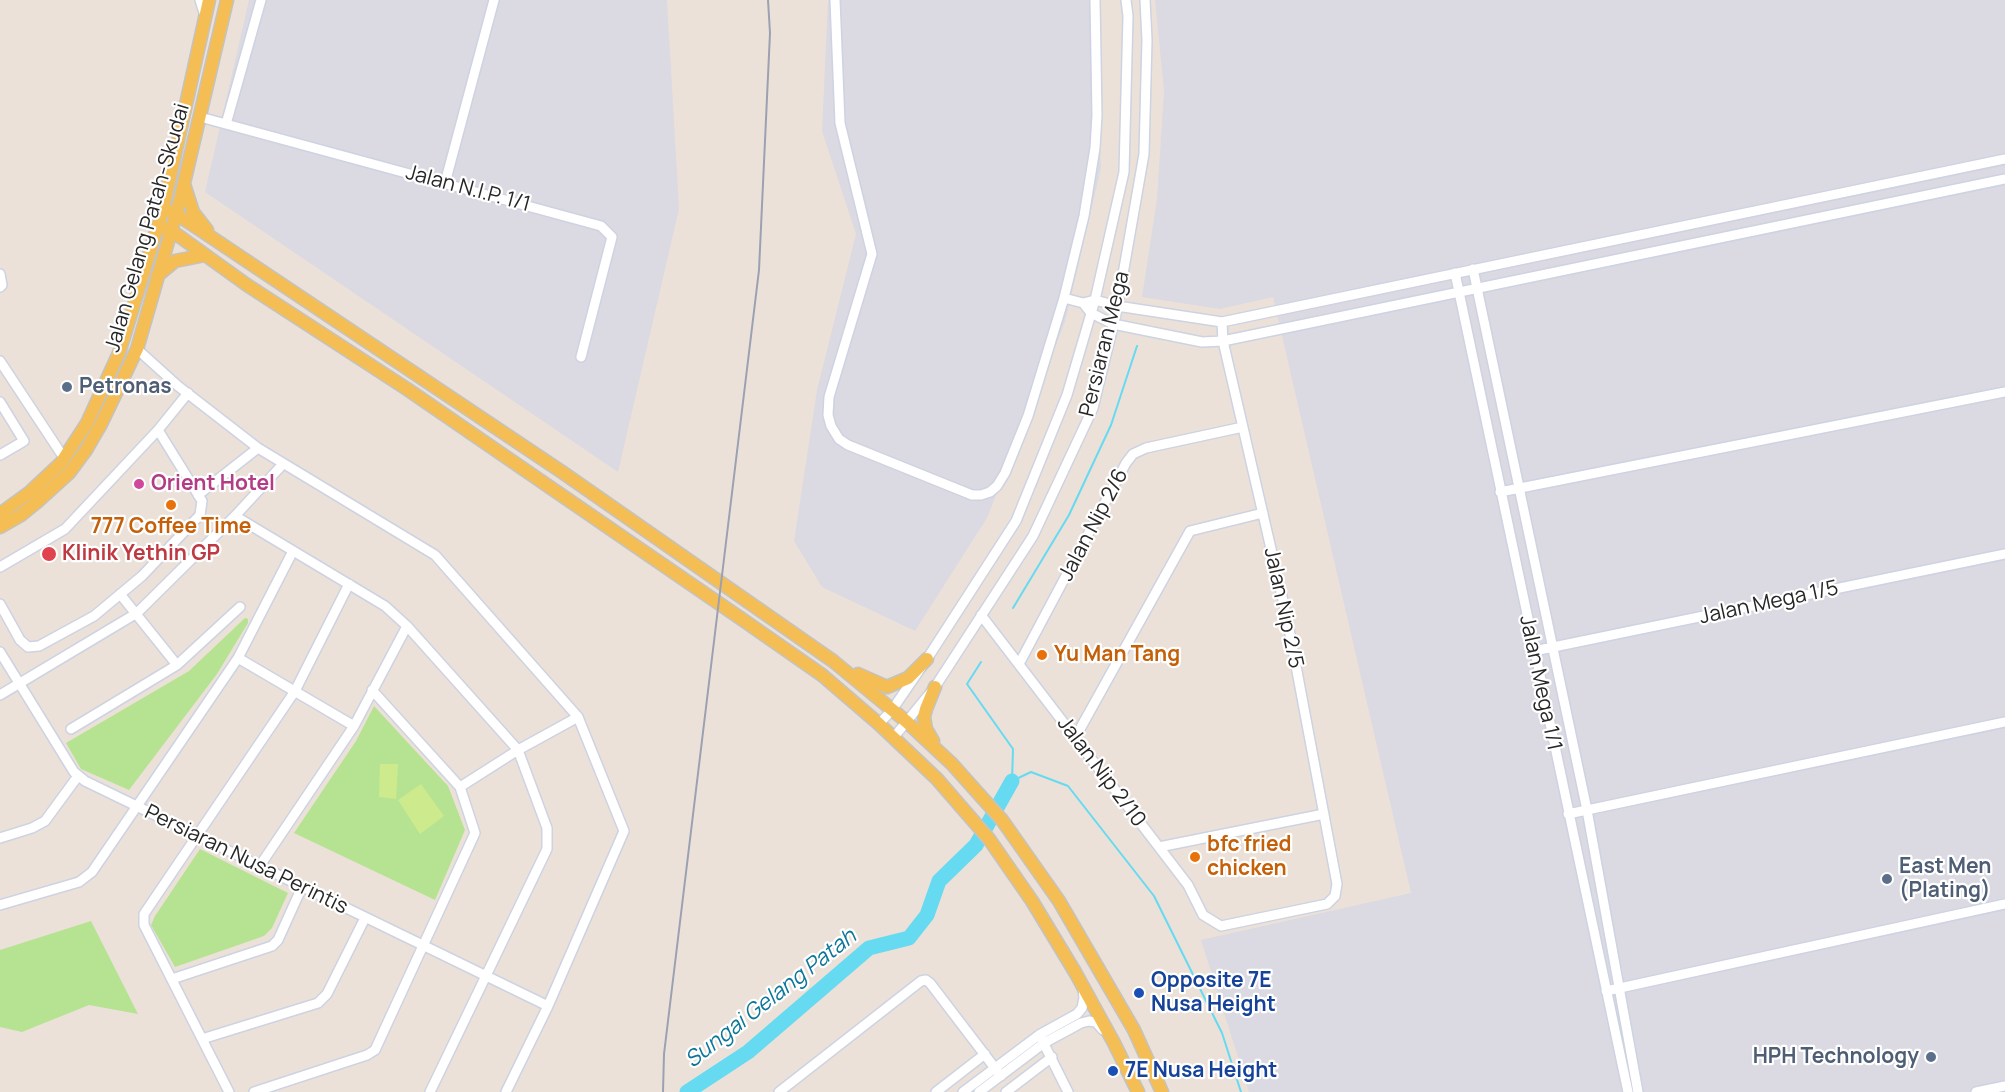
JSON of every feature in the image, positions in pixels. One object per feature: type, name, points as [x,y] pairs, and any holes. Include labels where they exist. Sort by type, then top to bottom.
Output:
[{"type":"main road","name":"Jalan Gelang Patah-Skudai","points":[[0,514],[30,492],[64,459],[87,423],[119,353],[163,209],[209,0]]},
{"type":"main road","name":"Jalan Gelang Patah-Skudai","points":[[0,527],[37,502],[69,472],[86,450],[137,349],[156,277],[172,231],[227,0]]},
{"type":"main road","points":[[184,183],[193,212],[215,240]]},
{"type":"main road","points":[[163,209],[176,214],[543,459],[833,661],[907,722],[952,764],[991,807],[1059,901],[1134,1030],[1162,1092]]},
{"type":"main road","points":[[158,226],[172,231],[407,389],[746,622],[822,675],[879,724],[937,779],[989,839],[1032,901],[1083,986],[1138,1092]]},
{"type":"main road","points":[[156,277],[175,261],[205,255]]},
{"type":"main road","points":[[833,661],[886,687],[908,678],[927,659]]},
{"type":"main road","points":[[936,687],[926,708],[926,729],[952,764]]},
{"type":"street","points":[[200,0],[205,19]]},
{"type":"street","points":[[226,124],[261,0]]},
{"type":"street","points":[[445,183],[494,0]]},
{"type":"street","points":[[835,0],[840,123],[872,254],[829,397],[828,415],[831,426],[839,439],[848,445],[963,493],[981,495],[997,486],[1005,473],[1028,416],[1064,298],[1084,216],[1095,148],[1097,115],[1095,0]]},
{"type":"street","name":"Persiaran Mega","points":[[879,724],[892,710],[927,659],[1016,521],[1068,395],[1095,300],[1124,172],[1128,16],[1126,0]]},
{"type":"street","name":"Persiaran Mega","points":[[894,738],[936,687],[1033,536],[1093,408],[1117,306],[1144,154],[1146,0]]},
{"type":"street","name":"Jalan N.I.P. 1/1","points":[[200,117],[601,226],[612,237],[581,357]]},
{"type":"street","points":[[1064,298],[1083,303],[1095,300],[1117,306],[1222,322],[2005,159]]},
{"type":"street","points":[[1083,303],[1091,314],[1113,324],[1202,342],[1223,341],[2005,179]]},
{"type":"street","points":[[1473,269],[1587,810],[1638,1092]]},
{"type":"street","name":"Jalan Mega 1/1","points":[[1455,273],[1628,1092]]},
{"type":"street","points":[[0,274],[1,286]]},
{"type":"street","name":"Jalan Nip 2/5","points":[[1221,926],[1327,904],[1335,896],[1337,884],[1287,618],[1223,341],[1222,322]]},
{"type":"street","points":[[137,349],[258,448],[435,555],[578,717],[624,831],[548,1006],[506,1092]]},
{"type":"street","points":[[1,364],[64,459]]},
{"type":"street","points":[[1500,492],[2005,392]]},
{"type":"street","points":[[0,567],[65,529],[158,430],[188,393]]},
{"type":"street","points":[[0,402],[24,441],[0,455]]},
{"type":"street","name":"Jalan Nip 2/6","points":[[1019,664],[1126,463],[1134,454],[1146,448],[1243,427]]},
{"type":"street","points":[[2,610],[20,640],[28,647],[39,646],[94,616],[142,576],[200,515],[200,498],[158,430]]},
{"type":"street","points":[[200,498],[258,448]]},
{"type":"street","points":[[0,695],[136,613],[235,516],[283,464]]},
{"type":"street","points":[[1075,738],[1190,531],[1263,513]]},
{"type":"street","points":[[235,516],[385,606],[407,626],[518,750],[547,828],[547,849],[430,1092]]},
{"type":"street","points":[[0,905],[87,878],[238,658],[293,551]]},
{"type":"street","name":"Jalan Mega 1/5","points":[[1534,651],[2005,554]]},
{"type":"street","points":[[229,1092],[144,925],[144,914],[295,691],[349,584]]},
{"type":"street","points":[[120,594],[177,665]]},
{"type":"street","points":[[71,729],[177,665],[240,607]]},
{"type":"street","name":"Jalan Nip 2/10","points":[[981,615],[1188,885],[1203,915],[1221,926]]},
{"type":"street","points":[[260,867],[354,726],[407,626]]},
{"type":"street","name":"Persiaran Nusa Perintis","points":[[0,652],[78,776],[135,807],[548,1006]]},
{"type":"street","points":[[238,658],[354,726]]},
{"type":"street","points":[[254,1092],[367,1055],[375,1050],[475,833],[460,787],[372,690]]},
{"type":"street","points":[[460,787],[518,750],[578,717]]},
{"type":"street","points":[[1568,814],[2005,722]]},
{"type":"street","points":[[0,838],[32,828],[45,820],[78,776]]},
{"type":"street","points":[[1159,848],[1324,814]]},
{"type":"street","points":[[172,979],[272,946],[278,940],[302,887]]},
{"type":"street","points":[[1606,991],[2005,904]]},
{"type":"street","points":[[202,1039],[318,1003],[327,994],[365,918]]},
{"type":"street","points":[[778,1092],[921,981],[926,980],[998,1072]]},
{"type":"street","points":[[963,1092],[998,1072],[1077,1014],[1082,1008],[1083,986]]},
{"type":"street","points":[[1041,1039],[1089,1021],[1096,1022],[1114,1043]]},
{"type":"street","points":[[1041,1039],[1068,1092]]},
{"type":"street","points":[[936,1092],[985,1054]]},
{"type":"street","points":[[1006,1092],[1052,1057]]},
{"type":"street","points":[[979,1092],[998,1072]]},
{"type":"street","points":[[1976,1092],[2005,1086]]},
{"type":"shaded area","points":[[249,0],[667,0],[679,209],[618,472],[205,192]]},
{"type":"shaded area","points":[[828,0],[1096,0],[1101,168],[1065,322],[987,518],[915,631],[822,587],[794,541],[817,390],[856,234],[822,131]]},
{"type":"shaded area","points":[[1155,0],[2005,0],[2005,1092],[1249,1092],[1201,940],[1411,893],[1273,297],[1220,309],[1142,297],[1157,199],[1164,91]]},
{"type":"green space","points":[[245,618],[248,619],[248,623],[217,674],[129,790],[81,769],[66,743],[189,671]]},
{"type":"green space","points":[[374,706],[448,786],[465,830],[435,900],[294,833],[356,741]]},
{"type":"green space","points":[[380,764],[398,764],[396,799],[379,797]]},
{"type":"green space","points":[[421,784],[444,816],[420,834],[398,800]]},
{"type":"green space","points":[[200,849],[288,893],[272,928],[264,936],[175,967],[151,925]]},
{"type":"green space","points":[[91,921],[138,1014],[89,1005],[22,1032],[0,1027],[0,950]]},
{"type":"waterway","points":[[1013,608],[1069,515],[1111,425],[1137,346]]},
{"type":"waterway","points":[[981,662],[967,684],[1013,749],[1012,781],[1031,772],[1068,786],[1154,896],[1222,1033],[1241,1092]]},
{"type":"waterway","name":"Sungai Gelang Patah","points":[[687,1092],[748,1052],[869,948],[909,938],[927,915],[939,881],[976,845],[1012,781]]},
{"type":"railway","points":[[663,1092],[664,1054],[759,270],[770,33],[768,0]]},
{"type":"place","name":"Petronas","points":[[67,387]]},
{"type":"place","name":"Orient Hotel","points":[[139,484]]},
{"type":"place","name":"777 Coffee Time","points":[[171,505]]},
{"type":"place","name":"Klinik Yethin GP","points":[[49,554]]},
{"type":"place","name":"Yu Man Tang","points":[[1042,655]]},
{"type":"place","name":"bfc fried chicken","points":[[1195,857]]},
{"type":"place","name":"East Men (Plating)","points":[[1887,879]]},
{"type":"place","name":"Opposite 7E Nusa Height","points":[[1139,993]]},
{"type":"place","name":"HPH Technology","points":[[1931,1057]]},
{"type":"place","name":"7E Nusa Height","points":[[1113,1071]]}]
